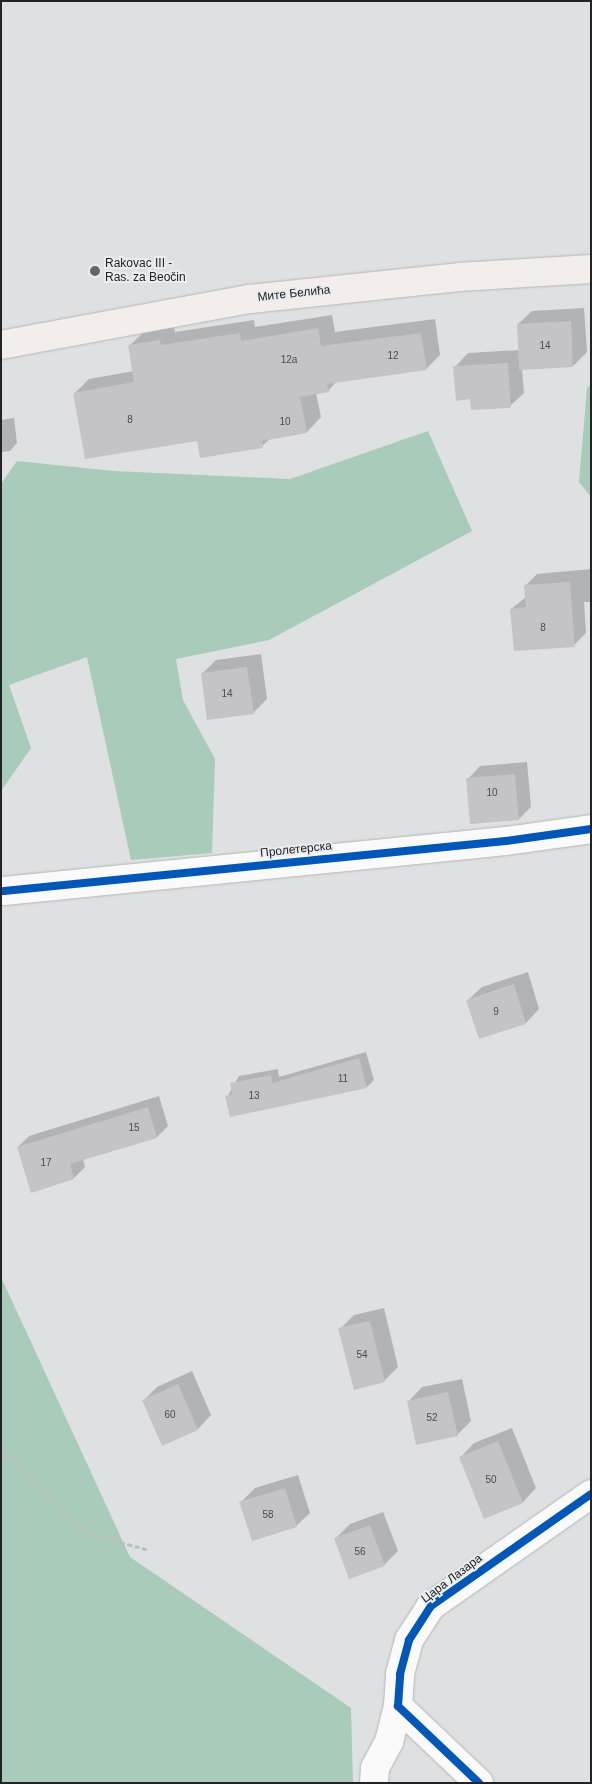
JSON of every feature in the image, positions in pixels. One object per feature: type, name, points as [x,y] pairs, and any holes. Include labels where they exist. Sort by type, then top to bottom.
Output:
[{"type":"main road","name":"Мите Белића","points":[[1,345],[250,299],[459,277],[591,269]]},
{"type":"street","name":"Пролетерска","points":[[4,891],[506,841],[591,829]]},
{"type":"street","name":"Цара Лазара","points":[[374,1783],[375,1768],[389,1742],[398,1706],[400,1674],[409,1640],[431,1606],[591,1494]]},
{"type":"street","points":[[398,1706],[479,1783]]},
{"type":"path","points":[[1,1448],[84,1532],[149,1550]]},
{"type":"green space","points":[[591,385],[591,497],[579,482],[587,388]]},
{"type":"green space","points":[[428,431],[472,531],[269,640],[176,659],[183,700],[215,759],[212,853],[131,860],[87,657],[9,685],[31,748],[1,791],[1,484],[17,461],[114,471],[290,479]]},
{"type":"green space","points":[[1,1277],[130,1557],[351,1708],[353,1783],[1,1783]]},
{"type":"building","points":[[571,321],[573,367],[519,370],[517,324]]},
{"type":"building","points":[[318,328],[321,346],[421,333],[427,370],[327,384],[329,392],[300,397],[307,433],[262,441],[263,448],[200,458],[197,441],[85,459],[73,393],[134,382],[128,345],[160,340],[161,345],[240,333],[241,341]]},
{"type":"building","points":[[508,363],[511,408],[471,410],[470,399],[456,401],[453,366]]},
{"type":"building","points":[[570,582],[575,647],[514,651],[510,609],[526,607],[524,585]]},
{"type":"building","points":[[247,667],[254,714],[207,720],[201,673]]},
{"type":"building","points":[[515,774],[519,820],[470,824],[466,778]]},
{"type":"building","points":[[514,984],[526,1024],[479,1039],[466,1000]]},
{"type":"building","points":[[359,1058],[367,1088],[230,1117],[225,1096],[232,1094],[230,1083],[271,1075],[272,1083]]},
{"type":"building","points":[[148,1107],[157,1138],[70,1164],[74,1179],[31,1193],[17,1147]]},
{"type":"building","points":[[370,1321],[385,1382],[354,1390],[338,1328]]},
{"type":"building","points":[[178,1384],[198,1430],[162,1446],[142,1400]]},
{"type":"building","points":[[448,1392],[458,1436],[416,1445],[407,1401]]},
{"type":"building","points":[[498,1441],[523,1503],[484,1519],[459,1457]]},
{"type":"building","points":[[285,1488],[297,1527],[252,1541],[239,1502]]},
{"type":"building","points":[[370,1525],[385,1566],[349,1579],[334,1538]]},
{"type":"cycle path","points":[[4,891],[506,841],[591,829]]},
{"type":"cycle path","points":[[479,1783],[398,1706],[400,1674],[409,1640],[431,1606],[591,1494]]},
{"type":"place","name":"Rakovac III - Ras. za Beočin","points":[[95,271]]}]
